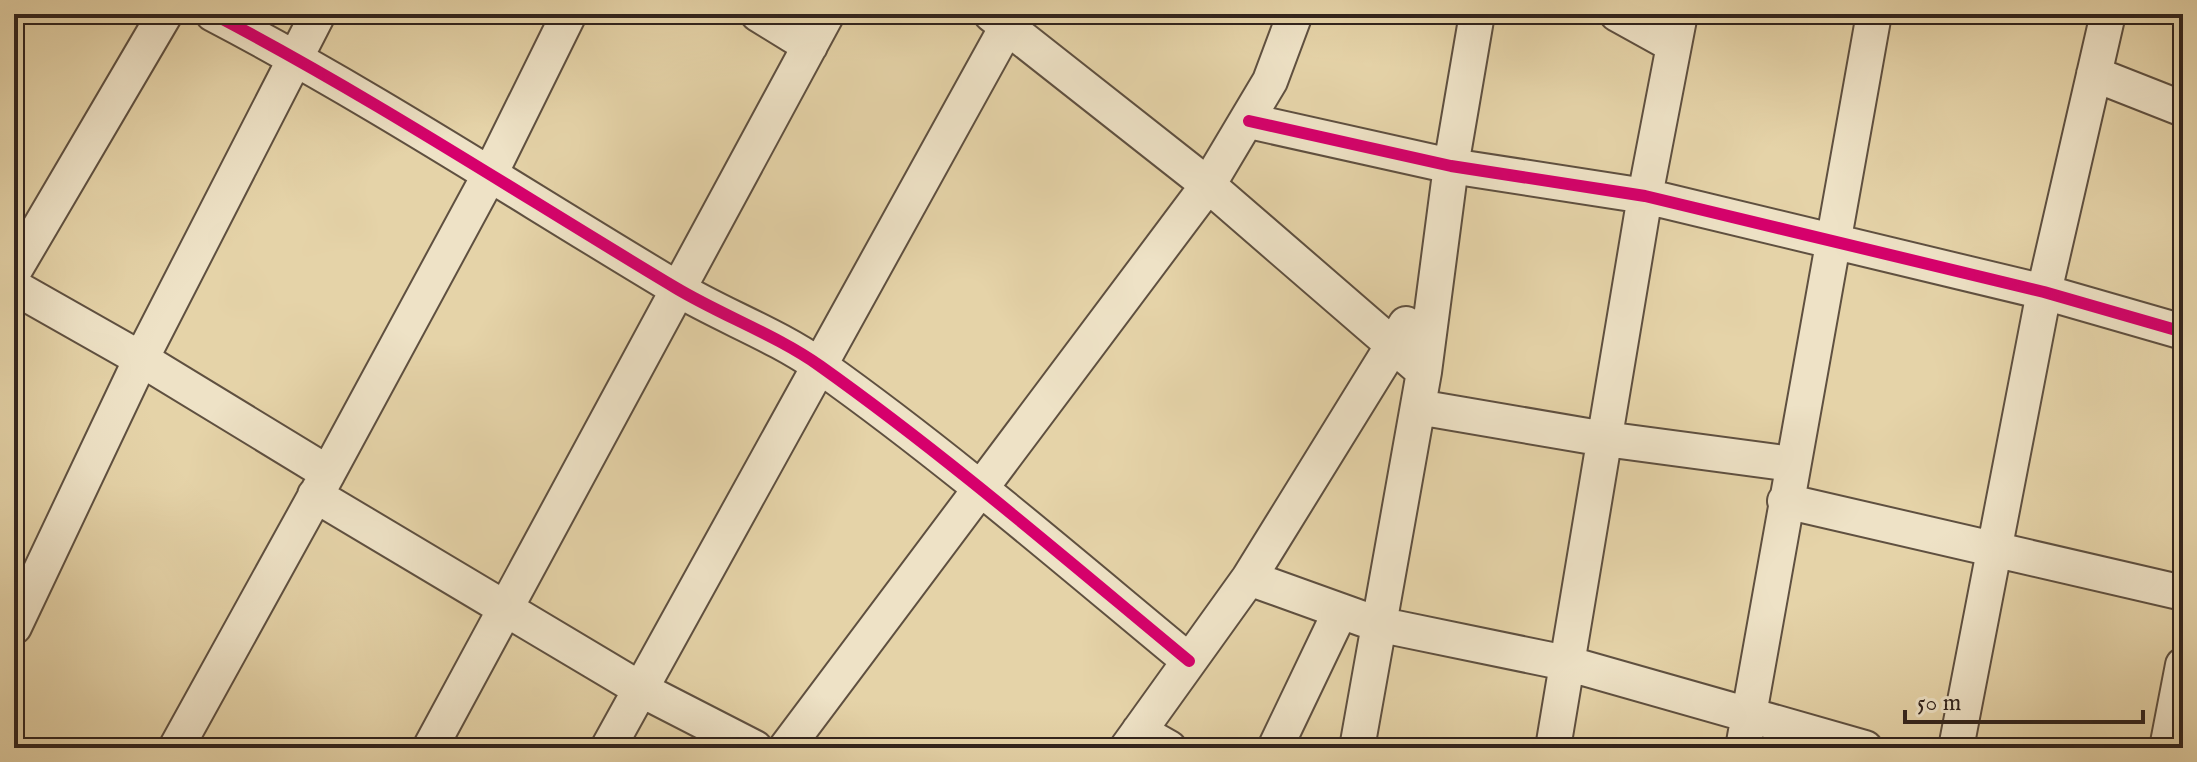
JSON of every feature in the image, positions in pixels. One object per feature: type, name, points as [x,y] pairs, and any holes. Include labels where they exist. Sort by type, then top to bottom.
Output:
[{"type":"street","points":[[14,271],[165,14]]},
{"type":"street","points":[[213,14],[294,56],[491,172],[678,290],[817,364],[981,489],[1189,661]]},
{"type":"street","points":[[14,627],[141,359],[318,14]]},
{"type":"street","points":[[176,748],[491,172],[569,14]]},
{"type":"street","points":[[758,14],[810,46]]},
{"type":"street","points":[[430,748],[507,611],[827,14]]},
{"type":"street","points":[[786,748],[1208,185],[1249,121],[1270,81],[1295,14]]},
{"type":"street","points":[[1357,748],[1424,372],[1451,166],[1477,14]]},
{"type":"street","points":[[1553,748],[1645,196],[1677,30],[1617,14]]},
{"type":"street","points":[[1743,748],[1874,14]]},
{"type":"street","points":[[1956,748],[2044,292],[2108,14]]},
{"type":"street","points":[[608,748],[1004,18],[1208,185],[1424,372]]},
{"type":"street","points":[[2094,74],[2183,109]]},
{"type":"street","points":[[1249,121],[1451,166],[1645,196],[2044,292],[2183,332]]},
{"type":"street","points":[[1169,748],[1133,740],[1249,578],[1392,343],[1435,283]]},
{"type":"street","points":[[14,287],[141,359],[507,611],[642,690],[755,748]]},
{"type":"street","points":[[1418,407],[1605,439],[1792,464]]},
{"type":"street","points":[[1785,501],[2183,593]]},
{"type":"street","points":[[1249,578],[1377,624],[1566,663],[1865,748]]},
{"type":"street","points":[[1275,748],[1340,612]]},
{"type":"street","points":[[2167,748],[2179,703],[2183,665]]},
{"type":"cycle path","points":[[213,14],[389,113],[676,288],[820,366],[961,473],[1189,661]]},
{"type":"cycle path","points":[[1249,121],[1451,166],[1645,196],[2044,292],[2183,332]]}]
